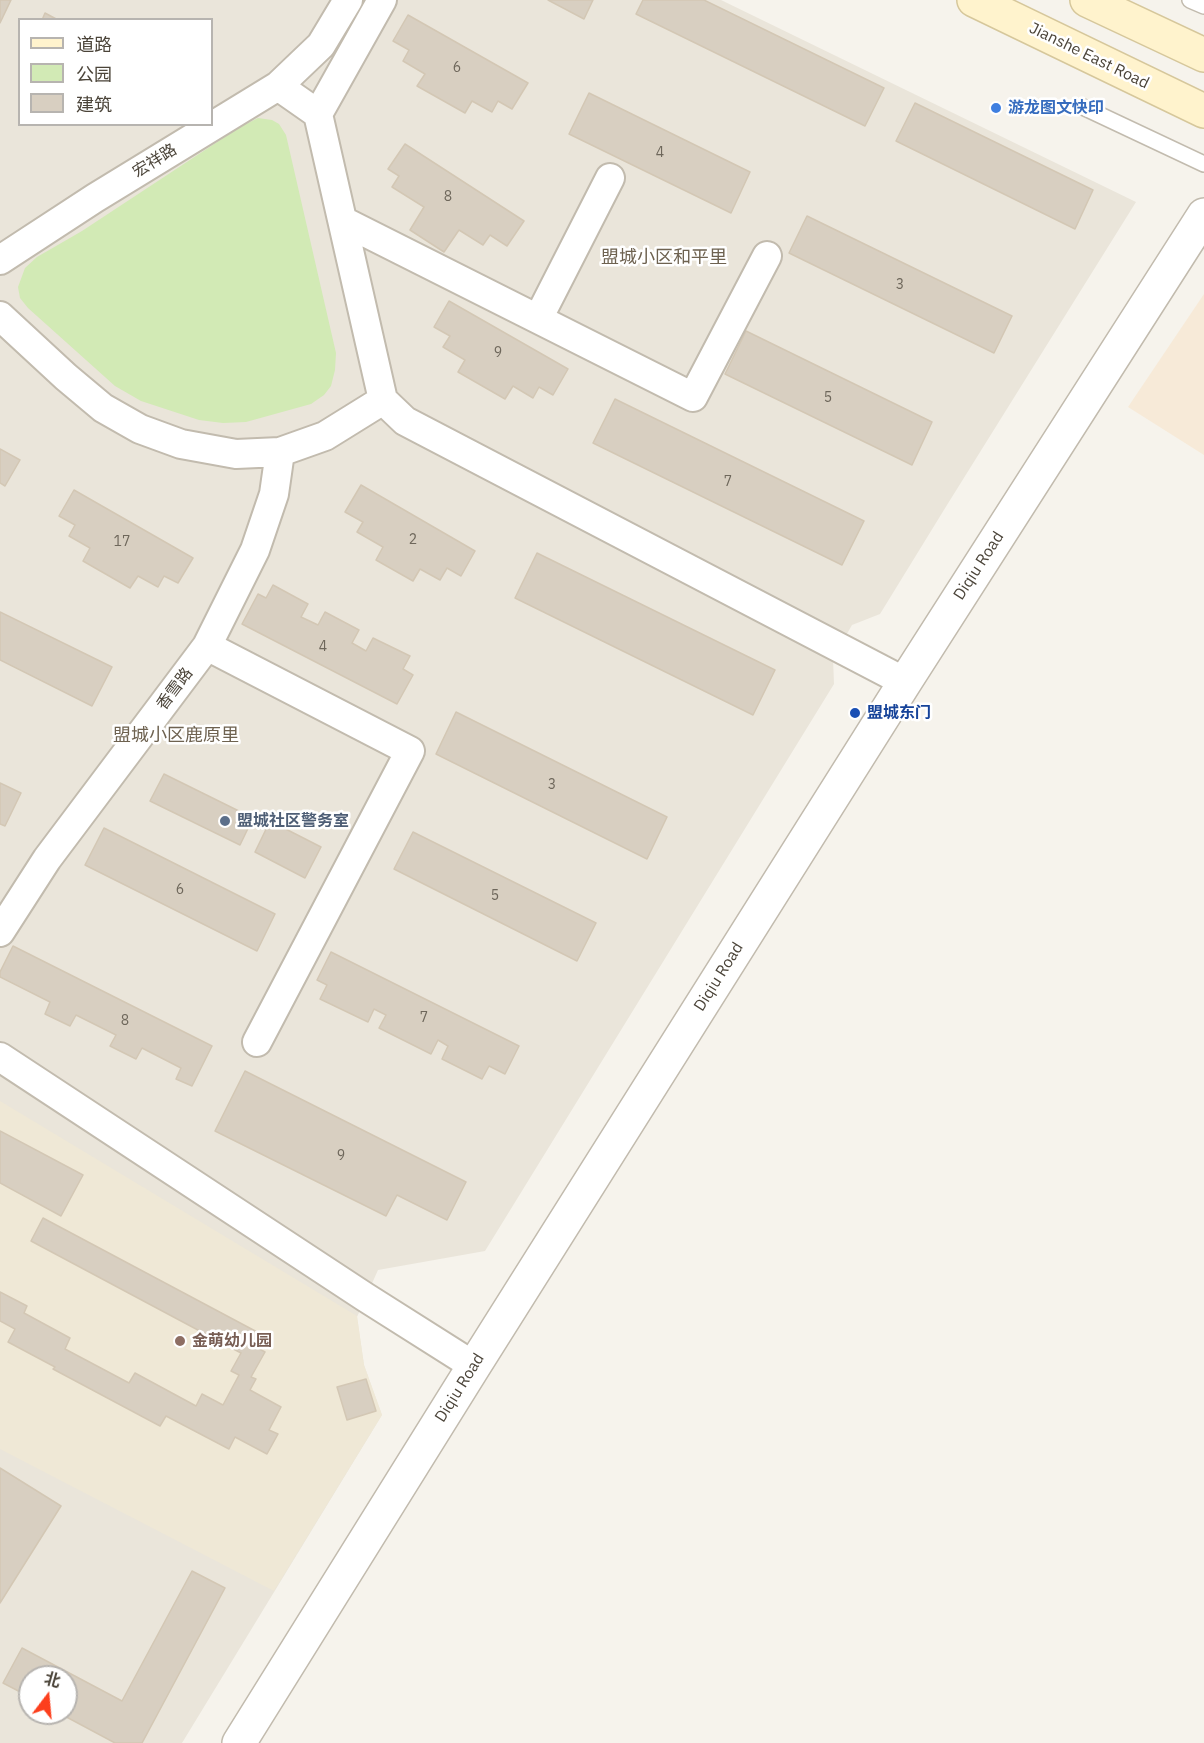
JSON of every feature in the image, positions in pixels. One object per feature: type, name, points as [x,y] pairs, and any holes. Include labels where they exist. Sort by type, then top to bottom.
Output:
[{"type":"main road","name":"Jianshe East Road","points":[[974,0],[1204,111]]},
{"type":"main road","points":[[1087,0],[1204,55]]},
{"type":"street","name":"宏祥路","points":[[213,126],[278,86],[321,45],[348,0]]},
{"type":"street","points":[[318,114],[382,0]]},
{"type":"street","points":[[278,86],[318,114],[383,400],[405,421],[905,682]]},
{"type":"street","name":"宏祥路","points":[[0,260],[95,198],[213,126]]},
{"type":"street","points":[[538,319],[610,178]]},
{"type":"street","name":"Diqiu Road","points":[[239,1743],[905,682],[1204,215]]},
{"type":"street","points":[[343,221],[693,397],[766,256]]},
{"type":"street","points":[[0,316],[66,377],[104,408],[140,429],[181,444],[236,454],[280,452],[325,436],[383,400]]},
{"type":"street","name":"香雪路","points":[[0,932],[47,859],[207,646],[255,550],[274,494],[280,452]]},
{"type":"street","points":[[207,646],[410,751],[257,1042]]},
{"type":"street","points":[[0,1057],[474,1366]]},
{"type":"lane","points":[[1190,0],[1204,6]]},
{"type":"lane","points":[[1083,107],[1204,164]]},
{"type":"shaded area","points":[[0,0],[721,0],[1136,202],[880,614],[852,625],[833,658],[834,684],[485,1251],[378,1270],[357,1317],[364,1365],[382,1415],[182,1743],[0,1743]]},
{"type":"shaded area","points":[[1204,294],[1204,455],[1128,407]]},
{"type":"shaded area","name":"金萌幼儿园","points":[[0,1101],[357,1316],[364,1365],[382,1415],[274,1591],[0,1449]]},
{"type":"green space","points":[[258,118],[272,120],[279,124],[286,135],[336,353],[335,370],[331,386],[324,395],[311,404],[246,422],[223,423],[199,420],[141,401],[115,386],[28,308],[20,298],[18,287],[25,268],[37,257],[82,231],[240,127]]},
{"type":"building","points":[[0,0],[11,0],[0,23]]},
{"type":"building","points":[[548,0],[593,0],[584,19]]},
{"type":"building","points":[[643,0],[704,0],[884,88],[865,126],[636,14]]},
{"type":"building","points":[[45,13],[54,18],[43,18]]},
{"type":"building","points":[[408,15],[528,83],[512,109],[498,101],[492,112],[472,101],[465,113],[417,86],[425,74],[403,61],[409,50],[393,41]]},
{"type":"building","points":[[589,93],[750,172],[731,213],[569,134]]},
{"type":"building","points":[[915,103],[1093,190],[1075,229],[896,141]]},
{"type":"building","points":[[405,144],[524,221],[507,246],[490,235],[483,245],[459,230],[444,252],[410,230],[424,207],[392,187],[399,176],[388,169]]},
{"type":"building","points":[[807,216],[1012,316],[994,353],[789,253]]},
{"type":"building","points":[[449,301],[568,369],[553,395],[539,387],[533,398],[513,386],[505,399],[458,372],[465,360],[443,347],[450,336],[434,327]]},
{"type":"building","points":[[746,331],[932,422],[912,465],[725,374]]},
{"type":"building","points":[[615,399],[864,521],[842,565],[593,443]]},
{"type":"building","points":[[0,449],[20,460],[5,486],[0,483]]},
{"type":"building","points":[[361,485],[475,551],[461,576],[447,568],[440,580],[420,569],[413,581],[376,560],[383,547],[357,532],[363,522],[345,512]]},
{"type":"building","points":[[74,490],[193,558],[178,583],[164,576],[158,587],[138,576],[130,588],[83,561],[90,548],[69,536],[75,525],[59,516]]},
{"type":"building","points":[[537,553],[775,670],[753,715],[515,598]]},
{"type":"building","points":[[273,585],[308,604],[301,617],[318,625],[325,612],[359,630],[352,643],[366,651],[373,638],[410,656],[403,669],[413,675],[397,704],[242,624],[258,594],[266,598]]},
{"type":"building","points":[[0,612],[112,667],[92,706],[0,660]]},
{"type":"building","points":[[456,712],[667,817],[647,859],[436,754]]},
{"type":"building","points":[[164,774],[253,818],[240,845],[150,801]]},
{"type":"building","points":[[0,783],[21,793],[5,826],[0,824]]},
{"type":"building","points":[[270,821],[321,847],[305,878],[255,852]]},
{"type":"building","points":[[104,828],[275,914],[257,951],[85,865]]},
{"type":"building","points":[[413,832],[596,923],[577,961],[394,869]]},
{"type":"building","points":[[13,946],[212,1046],[192,1086],[176,1079],[181,1068],[142,1048],[136,1059],[110,1046],[116,1035],[76,1015],[70,1026],[45,1014],[50,1002],[0,977],[0,972]]},
{"type":"building","points":[[331,952],[519,1046],[505,1074],[489,1066],[482,1079],[442,1059],[448,1046],[438,1040],[431,1054],[379,1028],[386,1015],[374,1009],[368,1022],[320,999],[327,985],[317,980]]},
{"type":"building","points":[[245,1071],[466,1182],[447,1220],[397,1195],[386,1216],[215,1131]]},
{"type":"building","points":[[0,1131],[83,1175],[61,1216],[0,1183]]},
{"type":"building","points":[[43,1218],[259,1333],[252,1345],[265,1352],[251,1377],[256,1379],[250,1390],[281,1407],[269,1430],[278,1434],[267,1454],[235,1437],[229,1449],[166,1416],[160,1426],[53,1369],[55,1367],[8,1342],[15,1329],[0,1321],[0,1292],[27,1306],[24,1313],[70,1338],[65,1349],[129,1383],[135,1373],[196,1406],[202,1394],[223,1405],[239,1375],[231,1371],[241,1353],[31,1241]]},
{"type":"building","points":[[366,1379],[376,1411],[347,1420],[337,1387]]},
{"type":"building","points":[[0,1468],[61,1506],[0,1603]]},
{"type":"building","points":[[192,1571],[225,1588],[142,1743],[115,1743],[78,1723],[78,1678],[122,1701]]},
{"type":"building","points":[[22,1648],[54,1665],[18,1665],[18,1691],[3,1683]]},
{"type":"place","name":"游龙图文快印","points":[[996,108]]},
{"type":"place","name":"盟城东门","points":[[855,713]]},
{"type":"place","name":"盟城社区警务室","points":[[225,821]]},
{"type":"place","name":"金萌幼儿园","points":[[180,1341]]},
{"type":"district","name":"盟城小区和平里","points":[[664,258]]},
{"type":"district","name":"盟城小区鹿原里","points":[[176,736]]}]
